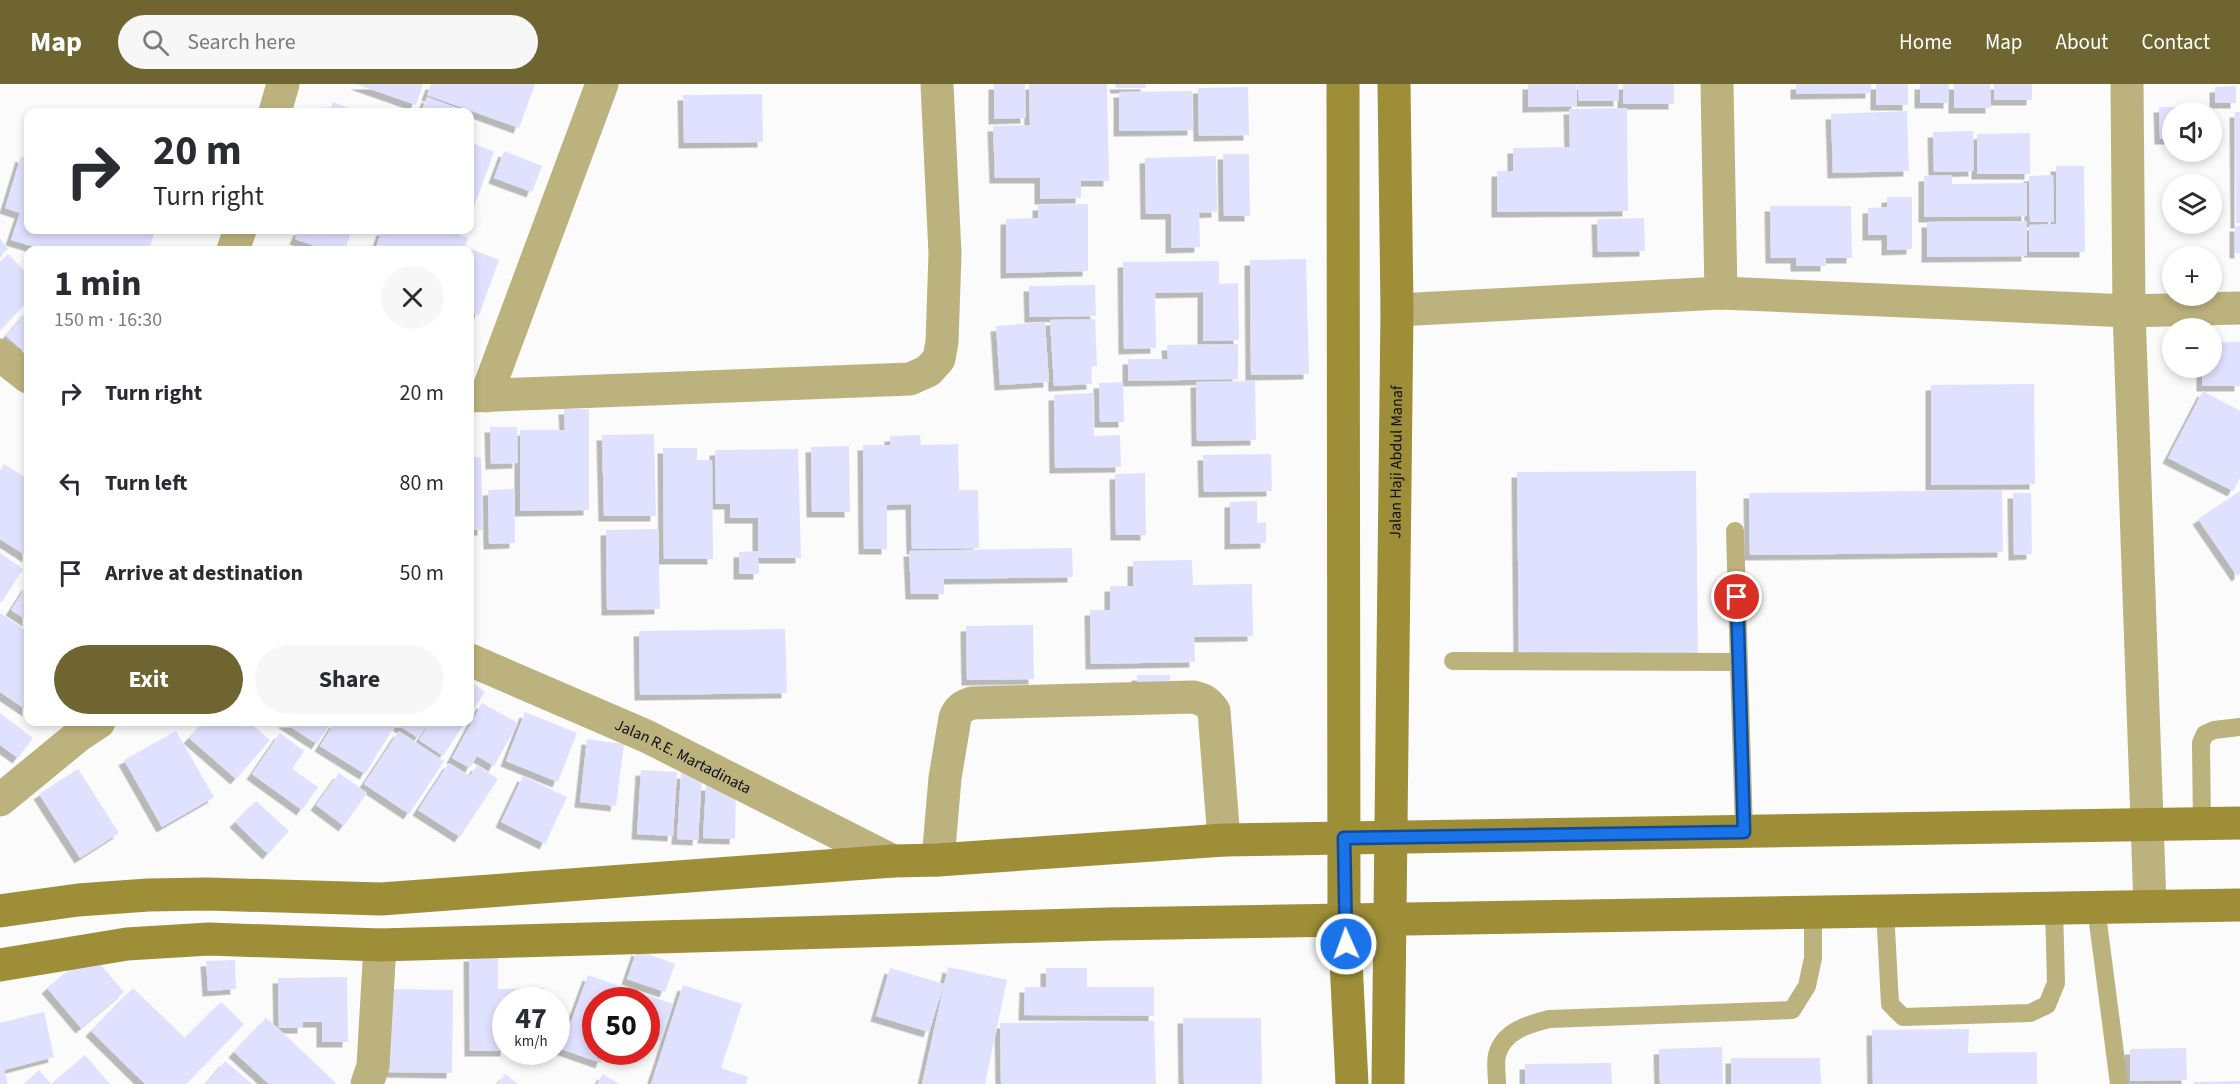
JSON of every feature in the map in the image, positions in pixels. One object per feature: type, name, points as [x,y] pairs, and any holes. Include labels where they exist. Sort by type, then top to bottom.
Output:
[{"type":"main road","points":[[1343,84],[1344,920],[1352,1084]]},
{"type":"main road","name":"Jalan Haji Abdul Manaf","points":[[1388,1084],[1397,310],[1394,84]]},
{"type":"main road","points":[[0,911],[78,900],[148,895],[207,894],[381,899],[893,861],[938,860],[1224,840],[2240,823]]},
{"type":"main road","points":[[207,894],[209,939]]},
{"type":"main road","points":[[0,965],[126,944],[209,939],[380,945],[1108,924],[2240,905]]},
{"type":"street","points":[[276,108],[283,84]]},
{"type":"street","points":[[602,84],[478,396],[910,379],[928,372],[939,359],[942,342],[945,254],[937,84]]},
{"type":"street","points":[[1717,84],[1722,293]]},
{"type":"street","points":[[2127,84],[2129,311],[2150,906]]},
{"type":"street","points":[[1397,310],[1722,293],[2129,311],[2240,308]]},
{"type":"street","points":[[0,355],[24,375]]},
{"type":"street","name":"Jalan R.E. Martadinata","points":[[474,662],[646,736],[893,861]]},
{"type":"street","points":[[938,860],[945,778],[955,718],[957,711],[972,703],[1193,697],[1209,703],[1214,711],[1224,840]]},
{"type":"street","points":[[0,800],[93,726]]},
{"type":"street","points":[[367,1084],[373,1066],[380,945]]},
{"type":"lane","points":[[1735,531],[1744,832]]},
{"type":"lane","points":[[1453,661],[1739,662]]},
{"type":"lane","points":[[2202,824],[2201,743],[2205,734],[2214,730],[2240,727]]},
{"type":"lane","points":[[2096,907],[2119,1084]]},
{"type":"lane","points":[[1885,910],[1890,1004],[1903,1017],[2030,1013],[2047,1005],[2056,983],[2054,908]]},
{"type":"lane","points":[[1497,1084],[1497,1055],[1505,1042],[1520,1027],[1549,1019],[1791,1010],[1807,986],[1813,958],[1813,912]]},
{"type":"building","points":[[356,84],[423,84],[416,105]]},
{"type":"building","points":[[431,84],[535,84],[519,128],[474,112],[474,108],[463,108],[427,95]]},
{"type":"building","points":[[994,84],[1025,84],[1026,118],[994,119]]},
{"type":"building","points":[[1029,84],[1107,84],[1109,181],[1081,181],[1081,198],[1040,199],[1040,178],[995,178],[993,126],[1030,125]]},
{"type":"building","points":[[1115,84],[1146,84],[1146,88],[1116,88]]},
{"type":"building","points":[[1528,84],[1577,84],[1577,106],[1528,107]]},
{"type":"building","points":[[1578,84],[1618,84],[1619,101],[1579,101]]},
{"type":"building","points":[[1623,84],[1674,84],[1674,104],[1623,104]]},
{"type":"building","points":[[1796,84],[1871,84],[1871,93],[1796,94]]},
{"type":"building","points":[[1876,84],[1908,84],[1908,105],[1876,105]]},
{"type":"building","points":[[1920,84],[1949,84],[1949,103],[1920,103]]},
{"type":"building","points":[[1954,84],[1990,84],[1991,108],[1954,108]]},
{"type":"building","points":[[1994,84],[2032,84],[2032,100],[1994,100]]},
{"type":"building","points":[[2236,86],[2236,103],[2215,102],[2215,87]]},
{"type":"building","points":[[1248,87],[1249,135],[1199,136],[1198,88]]},
{"type":"building","points":[[1192,91],[1193,130],[1119,131],[1119,92]]},
{"type":"building","points":[[762,94],[763,142],[684,143],[683,95]]},
{"type":"building","points":[[427,97],[457,108],[423,108]]},
{"type":"building","points":[[333,102],[349,108],[331,108]]},
{"type":"building","points":[[2159,107],[2162,107],[2162,139],[2160,139]]},
{"type":"building","points":[[1627,108],[1628,211],[1497,212],[1497,171],[1513,171],[1513,148],[1570,147],[1569,109]]},
{"type":"building","points":[[1907,111],[1909,171],[1833,173],[1831,114]]},
{"type":"building","points":[[2235,112],[2240,112],[2240,223],[2236,223]]},
{"type":"building","points":[[1973,131],[1974,171],[1934,172],[1933,132]]},
{"type":"building","points":[[2030,133],[2030,174],[1977,174],[1977,134]]},
{"type":"building","points":[[474,144],[494,152],[474,207]]},
{"type":"building","points":[[504,151],[542,166],[532,192],[494,178]]},
{"type":"building","points":[[1223,154],[1249,154],[1250,216],[1224,216]]},
{"type":"building","points":[[21,156],[24,157],[24,234],[154,234],[150,246],[31,246],[11,240],[20,213],[5,208]]},
{"type":"building","points":[[1216,156],[1217,212],[1199,213],[1200,247],[1171,248],[1171,214],[1146,214],[1145,158]]},
{"type":"building","points":[[2056,166],[2084,166],[2085,252],[2029,252],[2029,225],[2056,224]]},
{"type":"building","points":[[1952,175],[1952,184],[2027,183],[2027,216],[1924,217],[1924,176]]},
{"type":"building","points":[[2053,175],[2054,222],[2030,222],[2029,176]]},
{"type":"building","points":[[1887,197],[1912,197],[1912,249],[1887,250],[1887,235],[1868,235],[1868,208],[1887,207]]},
{"type":"building","points":[[1088,204],[1088,271],[1006,273],[1006,219],[1038,218],[1038,205]]},
{"type":"building","points":[[1770,206],[1851,206],[1852,258],[1826,258],[1826,266],[1796,266],[1796,258],[1771,258]]},
{"type":"building","points":[[1644,218],[1645,251],[1598,252],[1597,219]]},
{"type":"building","points":[[2027,221],[2027,256],[1927,257],[1927,222]]},
{"type":"building","points":[[2235,226],[2240,226],[2240,253],[2235,253]]},
{"type":"building","points":[[297,234],[351,234],[346,246],[315,246],[295,239]]},
{"type":"building","points":[[381,234],[457,234],[468,238],[465,246],[376,246]]},
{"type":"building","points":[[0,239],[8,249],[0,256]]},
{"type":"building","points":[[474,250],[499,260],[479,315],[474,313]]},
{"type":"building","points":[[8,254],[24,270],[24,305],[0,330],[0,262]]},
{"type":"building","points":[[1306,259],[1309,374],[1251,375],[1250,260]]},
{"type":"building","points":[[1219,261],[1219,284],[1238,283],[1239,340],[1203,341],[1203,292],[1155,293],[1156,348],[1124,349],[1123,262]]},
{"type":"building","points":[[1095,285],[1096,316],[1030,317],[1029,286]]},
{"type":"building","points":[[24,315],[24,352],[6,336]]},
{"type":"building","points":[[1095,319],[1097,366],[1091,366],[1092,384],[1054,386],[1050,320]]},
{"type":"building","points":[[1045,322],[1049,382],[1000,385],[996,326]]},
{"type":"building","points":[[2222,342],[2240,342],[2240,386],[2202,386],[2202,378],[2222,378]]},
{"type":"building","points":[[1238,344],[1238,379],[1128,381],[1128,359],[1168,359],[1167,345]]},
{"type":"building","points":[[1255,381],[1256,440],[1197,441],[1196,382]]},
{"type":"building","points":[[1123,382],[1124,422],[1100,422],[1099,383]]},
{"type":"building","points":[[2034,384],[2035,484],[1931,485],[1931,385]]},
{"type":"building","points":[[2203,391],[2240,411],[2240,478],[2233,491],[2168,458]]},
{"type":"building","points":[[1093,393],[1094,436],[1120,435],[1121,467],[1055,468],[1054,395]]},
{"type":"building","points":[[564,409],[589,409],[589,510],[520,511],[520,430],[565,430]]},
{"type":"building","points":[[490,427],[517,427],[518,463],[491,464]]},
{"type":"building","points":[[654,434],[656,516],[604,516],[602,435]]},
{"type":"building","points":[[920,435],[921,445],[958,444],[959,490],[978,490],[979,548],[912,549],[911,504],[887,505],[887,549],[864,549],[863,445],[890,445],[890,436]]},
{"type":"building","points":[[849,446],[850,512],[812,512],[811,447]]},
{"type":"building","points":[[663,448],[697,448],[697,460],[712,460],[713,559],[664,559]]},
{"type":"building","points":[[798,449],[801,558],[758,558],[759,574],[739,574],[739,552],[758,551],[758,518],[730,518],[730,504],[716,504],[715,450]]},
{"type":"building","points":[[1271,454],[1272,491],[1204,492],[1203,455]]},
{"type":"building","points":[[474,457],[481,457],[483,530],[474,530]]},
{"type":"building","points":[[4,464],[24,476],[24,554],[0,539],[0,471]]},
{"type":"building","points":[[1696,471],[1698,655],[1519,657],[1517,472]]},
{"type":"building","points":[[1145,473],[1146,535],[1116,535],[1115,474]]},
{"type":"building","points":[[514,489],[515,543],[489,544],[488,490]]},
{"type":"building","points":[[2002,490],[2003,552],[1750,555],[1749,493]]},
{"type":"building","points":[[2240,491],[2240,574],[2237,576],[2198,519]]},
{"type":"building","points":[[2013,493],[2031,493],[2032,554],[2014,555]]},
{"type":"building","points":[[1257,501],[1257,523],[1266,522],[1266,543],[1230,544],[1230,502]]},
{"type":"building","points":[[658,529],[660,609],[607,610],[606,530]]},
{"type":"building","points":[[1072,548],[1073,577],[944,579],[944,594],[911,594],[909,551]]},
{"type":"building","points":[[0,553],[23,569],[2,602],[0,601]]},
{"type":"building","points":[[1192,560],[1193,585],[1252,584],[1253,636],[1194,637],[1195,662],[1091,664],[1090,610],[1110,610],[1110,586],[1133,586],[1133,561]]},
{"type":"building","points":[[24,590],[24,618],[11,610]]},
{"type":"building","points":[[0,613],[24,629],[24,708],[0,692]]},
{"type":"building","points":[[1033,625],[1034,679],[967,680],[966,626]]},
{"type":"building","points":[[785,629],[787,693],[640,695],[639,631]]},
{"type":"building","points":[[1137,675],[1170,675],[1170,695],[1137,696]]},
{"type":"building","points":[[474,684],[485,692],[474,709]]},
{"type":"building","points":[[482,703],[518,723],[494,766],[477,756],[470,768],[452,758],[469,726],[474,726],[474,718]]},
{"type":"building","points":[[525,712],[577,733],[558,782],[506,761]]},
{"type":"building","points":[[0,713],[33,738],[18,758],[0,745]]},
{"type":"building","points":[[200,726],[254,726],[270,740],[236,779],[189,738]]},
{"type":"building","points":[[289,726],[328,726],[317,744]]},
{"type":"building","points":[[332,726],[395,726],[365,774],[320,746]]},
{"type":"building","points":[[400,726],[426,726],[418,738]]},
{"type":"building","points":[[428,726],[462,726],[443,756],[419,740]]},
{"type":"building","points":[[176,731],[214,797],[162,827],[124,760]]},
{"type":"building","points":[[399,731],[444,761],[409,814],[364,784]]},
{"type":"building","points":[[280,733],[304,751],[292,769],[318,787],[302,810],[252,774]]},
{"type":"building","points":[[587,739],[624,744],[616,806],[580,802]]},
{"type":"building","points":[[449,763],[470,776],[477,765],[498,779],[460,837],[418,810]]},
{"type":"building","points":[[78,769],[119,833],[80,858],[39,794]]},
{"type":"building","points":[[641,770],[677,772],[673,836],[637,834]]},
{"type":"building","points":[[339,773],[367,793],[344,826],[316,805]]},
{"type":"building","points":[[681,773],[702,775],[698,840],[677,839]]},
{"type":"building","points":[[523,776],[567,797],[545,844],[501,822]]},
{"type":"building","points":[[706,785],[736,786],[735,839],[703,838]]},
{"type":"building","points":[[256,801],[289,831],[268,854],[235,822]]},
{"type":"building","points":[[637,950],[675,964],[665,992],[660,990],[660,987],[650,987],[627,979]]},
{"type":"building","points":[[90,952],[124,992],[81,1028],[47,988]]},
{"type":"building","points":[[469,956],[498,956],[498,987],[492,987],[492,1051],[470,1051]]},
{"type":"building","points":[[235,960],[236,989],[208,991],[206,961]]},
{"type":"building","points":[[948,967],[1007,980],[985,1084],[922,1084]]},
{"type":"building","points":[[890,968],[944,984],[929,1032],[876,1016]]},
{"type":"building","points":[[1046,968],[1087,968],[1087,987],[1154,987],[1154,1016],[1024,1015],[1025,987],[1046,987]]},
{"type":"building","points":[[588,975],[621,987],[584,987]]},
{"type":"building","points":[[347,977],[348,1042],[322,1042],[322,1022],[303,1022],[303,1028],[279,1028],[278,978]]},
{"type":"building","points":[[683,985],[742,1004],[721,1068],[748,1077],[746,1084],[651,1084],[657,1065],[660,1065],[660,1056]]},
{"type":"building","points":[[133,988],[185,1038],[221,1002],[244,1024],[186,1084],[145,1084],[91,1031]]},
{"type":"building","points":[[384,989],[453,990],[452,1073],[383,1072]]},
{"type":"building","points":[[582,991],[582,1056],[570,1052],[570,1024]]},
{"type":"building","points":[[660,999],[673,1004],[660,1040]]},
{"type":"building","points":[[44,1012],[54,1057],[4,1070],[8,1084],[0,1084],[0,1023]]},
{"type":"building","points":[[266,1018],[337,1084],[269,1084],[234,1052]]},
{"type":"building","points":[[1183,1018],[1261,1018],[1262,1084],[1184,1084]]},
{"type":"building","points":[[1154,1021],[1156,1084],[1001,1084],[1000,1023]]},
{"type":"building","points":[[1969,1029],[1968,1053],[2037,1052],[2037,1084],[1873,1084],[1872,1030]]},
{"type":"building","points":[[1722,1047],[1723,1084],[1660,1084],[1659,1049]]},
{"type":"building","points":[[2186,1048],[2187,1080],[2130,1081],[2130,1049]]},
{"type":"building","points":[[85,1055],[110,1084],[51,1084]]},
{"type":"building","points":[[1731,1058],[1820,1058],[1821,1084],[1731,1084]]},
{"type":"building","points":[[225,1061],[252,1084],[206,1084]]},
{"type":"building","points":[[1611,1063],[1612,1084],[1525,1084],[1525,1064]]},
{"type":"building","points":[[39,1070],[51,1084],[24,1084]]},
{"type":"building","points":[[505,1074],[518,1084],[497,1084]]},
{"type":"building","points":[[603,1074],[619,1084],[597,1084]]},
{"type":"building","points":[[2240,1081],[2240,1084],[2194,1084],[2194,1082]]},
{"type":"route","points":[[1346,944],[1344,838],[1744,832],[1737,597]]}]
